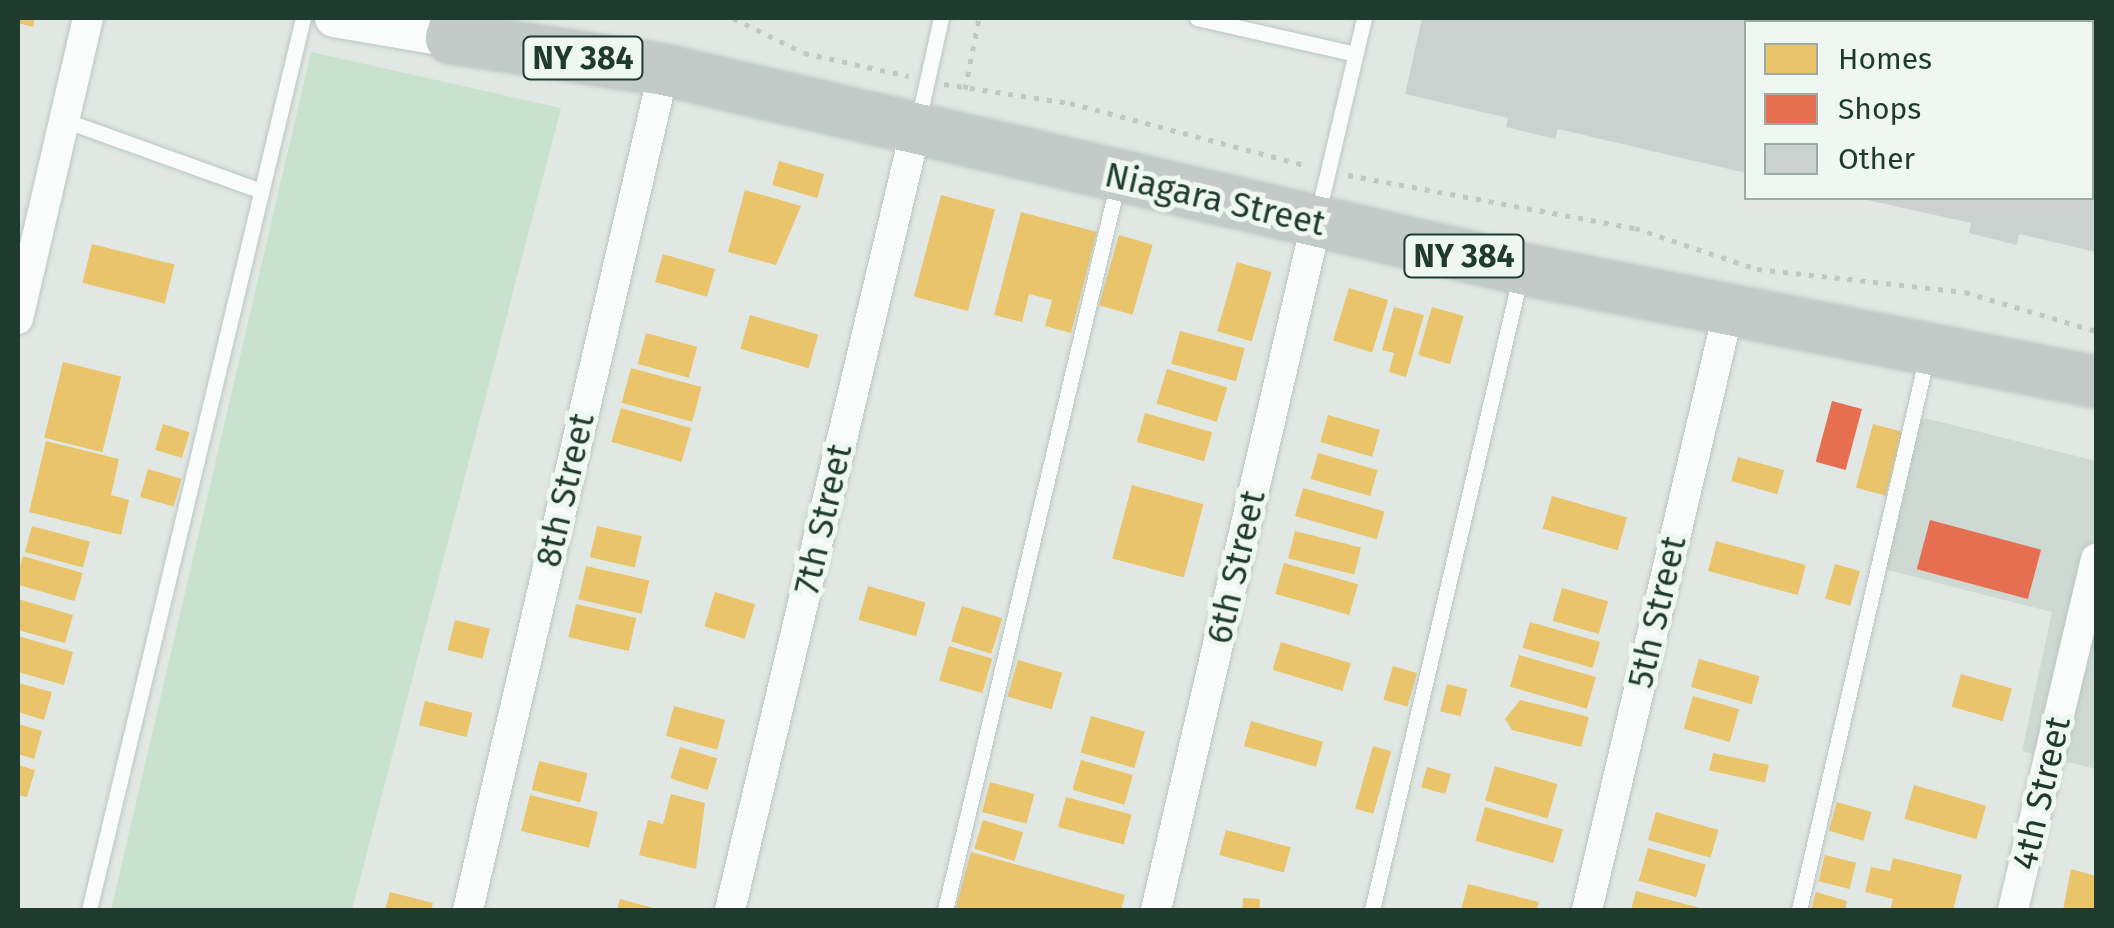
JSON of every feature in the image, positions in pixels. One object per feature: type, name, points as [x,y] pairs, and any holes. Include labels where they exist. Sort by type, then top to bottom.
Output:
[{"type":"highway","name":"Niagara Street","points":[[454,28],[507,31],[1316,224],[1522,269],[2096,382]]},
{"type":"street","points":[[18,318],[88,18]]},
{"type":"street","name":"Niagara Street","points":[[334,18],[454,28]]},
{"type":"street","name":"8th Street","points":[[468,910],[664,70]]},
{"type":"street","name":"7th Street","points":[[730,910],[916,128]]},
{"type":"street","name":"6th Street","points":[[1156,910],[1316,224]]},
{"type":"street","name":"5th Street","points":[[1587,910],[1728,312]]},
{"type":"street","name":"4th Street","points":[[2013,910],[2094,578]]},
{"type":"lane","points":[[89,910],[303,18]]},
{"type":"lane","points":[[916,128],[942,18]]},
{"type":"lane","points":[[1197,18],[1355,54]]},
{"type":"lane","points":[[1316,224],[1364,18]]},
{"type":"lane","points":[[64,120],[261,191]]},
{"type":"lane","points":[[945,910],[1118,177]]},
{"type":"lane","points":[[1372,910],[1522,269]]},
{"type":"lane","points":[[1799,910],[1928,351]]},
{"type":"path","points":[[732,18],[804,53],[904,75]]},
{"type":"path","points":[[965,90],[978,18]]},
{"type":"path","points":[[951,86],[1070,103],[1297,163]]},
{"type":"path","points":[[1357,177],[1635,228],[1757,269],[1965,292],[2096,331]]},
{"type":"shaded area","points":[[1921,417],[2096,461],[2096,769],[2022,751],[2052,612],[1883,569]]},
{"type":"green space","points":[[311,52],[561,108],[352,910],[111,910]]},
{"type":"building: Homes","points":[[18,18],[35,18],[33,27],[18,23]]},
{"type":"building: Homes","points":[[779,161],[824,174],[817,198],[772,185]]},
{"type":"building: Homes","points":[[745,190],[801,206],[776,265],[728,252]]},
{"type":"building: Homes","points":[[941,195],[995,209],[968,311],[914,296]]},
{"type":"building: Homes","points":[[1021,212],[1097,232],[1071,333],[1045,326],[1052,300],[1029,294],[1022,322],[994,315]]},
{"type":"building: Homes","points":[[1119,235],[1153,245],[1133,315],[1099,305]]},
{"type":"building: Homes","points":[[92,244],[174,265],[165,303],[82,283]]},
{"type":"building: Homes","points":[[663,254],[715,269],[707,297],[655,282]]},
{"type":"building: Homes","points":[[1237,262],[1272,272],[1252,341],[1217,331]]},
{"type":"building: Homes","points":[[1349,288],[1388,300],[1372,353],[1333,341]]},
{"type":"building: Homes","points":[[1394,307],[1424,315],[1406,377],[1389,372],[1394,353],[1382,350]]},
{"type":"building: Homes","points":[[1432,307],[1464,316],[1450,364],[1418,355]]},
{"type":"building: Homes","points":[[750,315],[818,335],[809,368],[740,349]]},
{"type":"building: Homes","points":[[1180,331],[1245,348],[1236,381],[1171,364]]},
{"type":"building: Homes","points":[[646,333],[697,347],[689,378],[638,364]]},
{"type":"building: Homes","points":[[63,362],[121,377],[102,452],[44,438]]},
{"type":"building: Homes","points":[[631,368],[702,387],[692,422],[622,403]]},
{"type":"building: Homes","points":[[1167,369],[1227,387],[1217,422],[1156,403]]},
{"type":"building: Homes","points":[[621,408],[691,428],[682,462],[611,442]]},
{"type":"building: Homes","points":[[1145,413],[1212,432],[1204,461],[1137,442]]},
{"type":"building: Homes","points":[[1328,415],[1380,430],[1372,457],[1320,442]]},
{"type":"building: Homes","points":[[163,424],[190,432],[182,458],[155,450]]},
{"type":"building: Homes","points":[[1873,424],[1903,432],[1886,496],[1856,488]]},
{"type":"building: Homes","points":[[46,441],[119,459],[111,495],[129,500],[121,535],[29,512]]},
{"type":"building: Homes","points":[[1318,453],[1378,470],[1370,496],[1311,479]]},
{"type":"building: Homes","points":[[1738,457],[1784,470],[1777,494],[1731,481]]},
{"type":"building: Homes","points":[[148,469],[182,479],[174,507],[140,497]]},
{"type":"building: Homes","points":[[1132,485],[1203,504],[1184,578],[1112,558]]},
{"type":"building: Homes","points":[[1303,488],[1385,511],[1377,539],[1295,516]]},
{"type":"building: Homes","points":[[1552,496],[1627,517],[1618,550],[1543,529]]},
{"type":"building: Homes","points":[[32,526],[90,542],[83,568],[25,552]]},
{"type":"building: Homes","points":[[597,526],[642,536],[635,568],[590,557]]},
{"type":"building: Homes","points":[[1295,531],[1361,547],[1354,575],[1288,558]]},
{"type":"building: Homes","points":[[1716,541],[1806,565],[1798,595],[1708,571]]},
{"type":"building: Homes","points":[[23,556],[83,573],[75,601],[18,585]]},
{"type":"building: Homes","points":[[1284,563],[1358,584],[1349,615],[1275,594]]},
{"type":"building: Homes","points":[[1835,564],[1860,571],[1850,606],[1825,599]]},
{"type":"building: Homes","points":[[586,566],[649,581],[642,614],[578,599]]},
{"type":"building: Homes","points":[[868,586],[926,603],[916,636],[858,620]]},
{"type":"building: Homes","points":[[1562,588],[1608,601],[1599,634],[1553,621]]},
{"type":"building: Homes","points":[[715,592],[755,604],[745,639],[704,626]]},
{"type":"building: Homes","points":[[18,599],[73,615],[65,643],[18,630]]},
{"type":"building: Homes","points":[[576,604],[636,618],[629,651],[568,637]]},
{"type":"building: Homes","points":[[962,606],[1002,618],[991,654],[951,641]]},
{"type":"building: Homes","points":[[455,620],[490,629],[482,659],[448,650]]},
{"type":"building: Homes","points":[[1530,622],[1600,642],[1593,668],[1523,648]]},
{"type":"building: Homes","points":[[18,636],[73,652],[64,685],[18,672]]},
{"type":"building: Homes","points":[[1281,642],[1351,663],[1342,691],[1273,670]]},
{"type":"building: Homes","points":[[949,646],[992,658],[982,693],[939,681]]},
{"type":"building: Homes","points":[[1519,655],[1596,677],[1587,709],[1510,687]]},
{"type":"building: Homes","points":[[1699,659],[1760,676],[1752,704],[1691,687]]},
{"type":"building: Homes","points":[[1018,660],[1062,673],[1052,709],[1008,697]]},
{"type":"building: Homes","points":[[1393,666],[1417,673],[1407,707],[1383,700]]},
{"type":"building: Homes","points":[[1961,674],[2012,689],[2003,721],[1952,707]]},
{"type":"building: Homes","points":[[18,683],[52,692],[44,720],[18,712]]},
{"type":"building: Homes","points":[[1447,684],[1467,689],[1461,716],[1440,711]]},
{"type":"building: Homes","points":[[1693,696],[1739,709],[1730,742],[1684,729]]},
{"type":"building: Homes","points":[[1520,700],[1589,717],[1581,747],[1512,730],[1505,719]]},
{"type":"building: Homes","points":[[425,701],[473,713],[466,737],[419,725]]},
{"type":"building: Homes","points":[[674,706],[725,720],[717,750],[666,736]]},
{"type":"building: Homes","points":[[1091,716],[1145,731],[1134,768],[1081,753]]},
{"type":"building: Homes","points":[[1251,721],[1323,742],[1316,767],[1244,746]]},
{"type":"building: Homes","points":[[18,724],[42,731],[34,759],[18,754]]},
{"type":"building: Homes","points":[[1373,746],[1391,751],[1373,814],[1355,808]]},
{"type":"building: Homes","points":[[680,747],[717,758],[708,790],[670,779]]},
{"type":"building: Homes","points":[[1713,753],[1769,765],[1765,782],[1709,771]]},
{"type":"building: Homes","points":[[1081,760],[1133,775],[1124,805],[1072,790]]},
{"type":"building: Homes","points":[[539,761],[588,773],[580,802],[532,790]]},
{"type":"building: Homes","points":[[18,765],[35,770],[27,797],[18,795]]},
{"type":"building: Homes","points":[[1495,766],[1557,784],[1548,819],[1485,801]]},
{"type":"building: Homes","points":[[1427,767],[1451,774],[1445,794],[1421,787]]},
{"type":"building: Homes","points":[[990,782],[1034,794],[1026,824],[982,812]]},
{"type":"building: Homes","points":[[1914,785],[1986,806],[1976,839],[1904,819]]},
{"type":"building: Homes","points":[[671,794],[705,803],[696,869],[639,855],[648,820],[663,824]]},
{"type":"building: Homes","points":[[530,795],[598,812],[589,848],[521,831]]},
{"type":"building: Homes","points":[[1066,797],[1132,815],[1124,845],[1058,827]]},
{"type":"building: Homes","points":[[1837,802],[1872,812],[1863,841],[1829,831]]},
{"type":"building: Homes","points":[[1485,807],[1563,829],[1553,863],[1475,841]]},
{"type":"building: Homes","points":[[1656,812],[1718,830],[1710,858],[1648,840]]},
{"type":"building: Homes","points":[[983,820],[1023,832],[1014,861],[974,849]]},
{"type":"building: Homes","points":[[1226,830],[1291,847],[1284,872],[1219,855]]},
{"type":"building: Homes","points":[[1648,848],[1706,865],[1696,897],[1639,881]]},
{"type":"building: Homes","points":[[971,852],[1125,895],[1121,910],[955,910]]},
{"type":"building: Homes","points":[[1825,855],[1856,863],[1850,889],[1818,881]]},
{"type":"building: Homes","points":[[1893,858],[1962,875],[1953,910],[1890,910],[1893,899],[1865,892],[1871,867],[1890,871]]},
{"type":"building: Homes","points":[[2071,869],[2096,876],[2096,910],[2063,910]]},
{"type":"building: Homes","points":[[1468,884],[1539,902],[1536,910],[1461,910]]},
{"type":"building: Homes","points":[[1636,891],[1704,909],[1704,910],[1631,910]]},
{"type":"building: Homes","points":[[390,892],[433,903],[431,910],[385,910]]},
{"type":"building: Homes","points":[[1816,892],[1847,901],[1845,910],[1811,910]]},
{"type":"building: Homes","points":[[1243,898],[1260,899],[1259,910],[1242,910]]},
{"type":"building: Homes","points":[[620,899],[657,909],[657,910],[617,910]]},
{"type":"building: Shops","points":[[1832,401],[1862,409],[1846,470],[1816,462]]},
{"type":"building: Shops","points":[[1930,520],[2041,550],[2028,599],[1917,569]]},
{"type":"building: Other","points":[[1422,18],[2096,18],[2096,252],[2019,234],[2017,245],[1969,233],[1971,223],[1868,200],[2094,200],[2094,20],[1744,20],[1744,173],[1558,129],[1555,139],[1506,127],[1508,118],[1405,94]]}]
